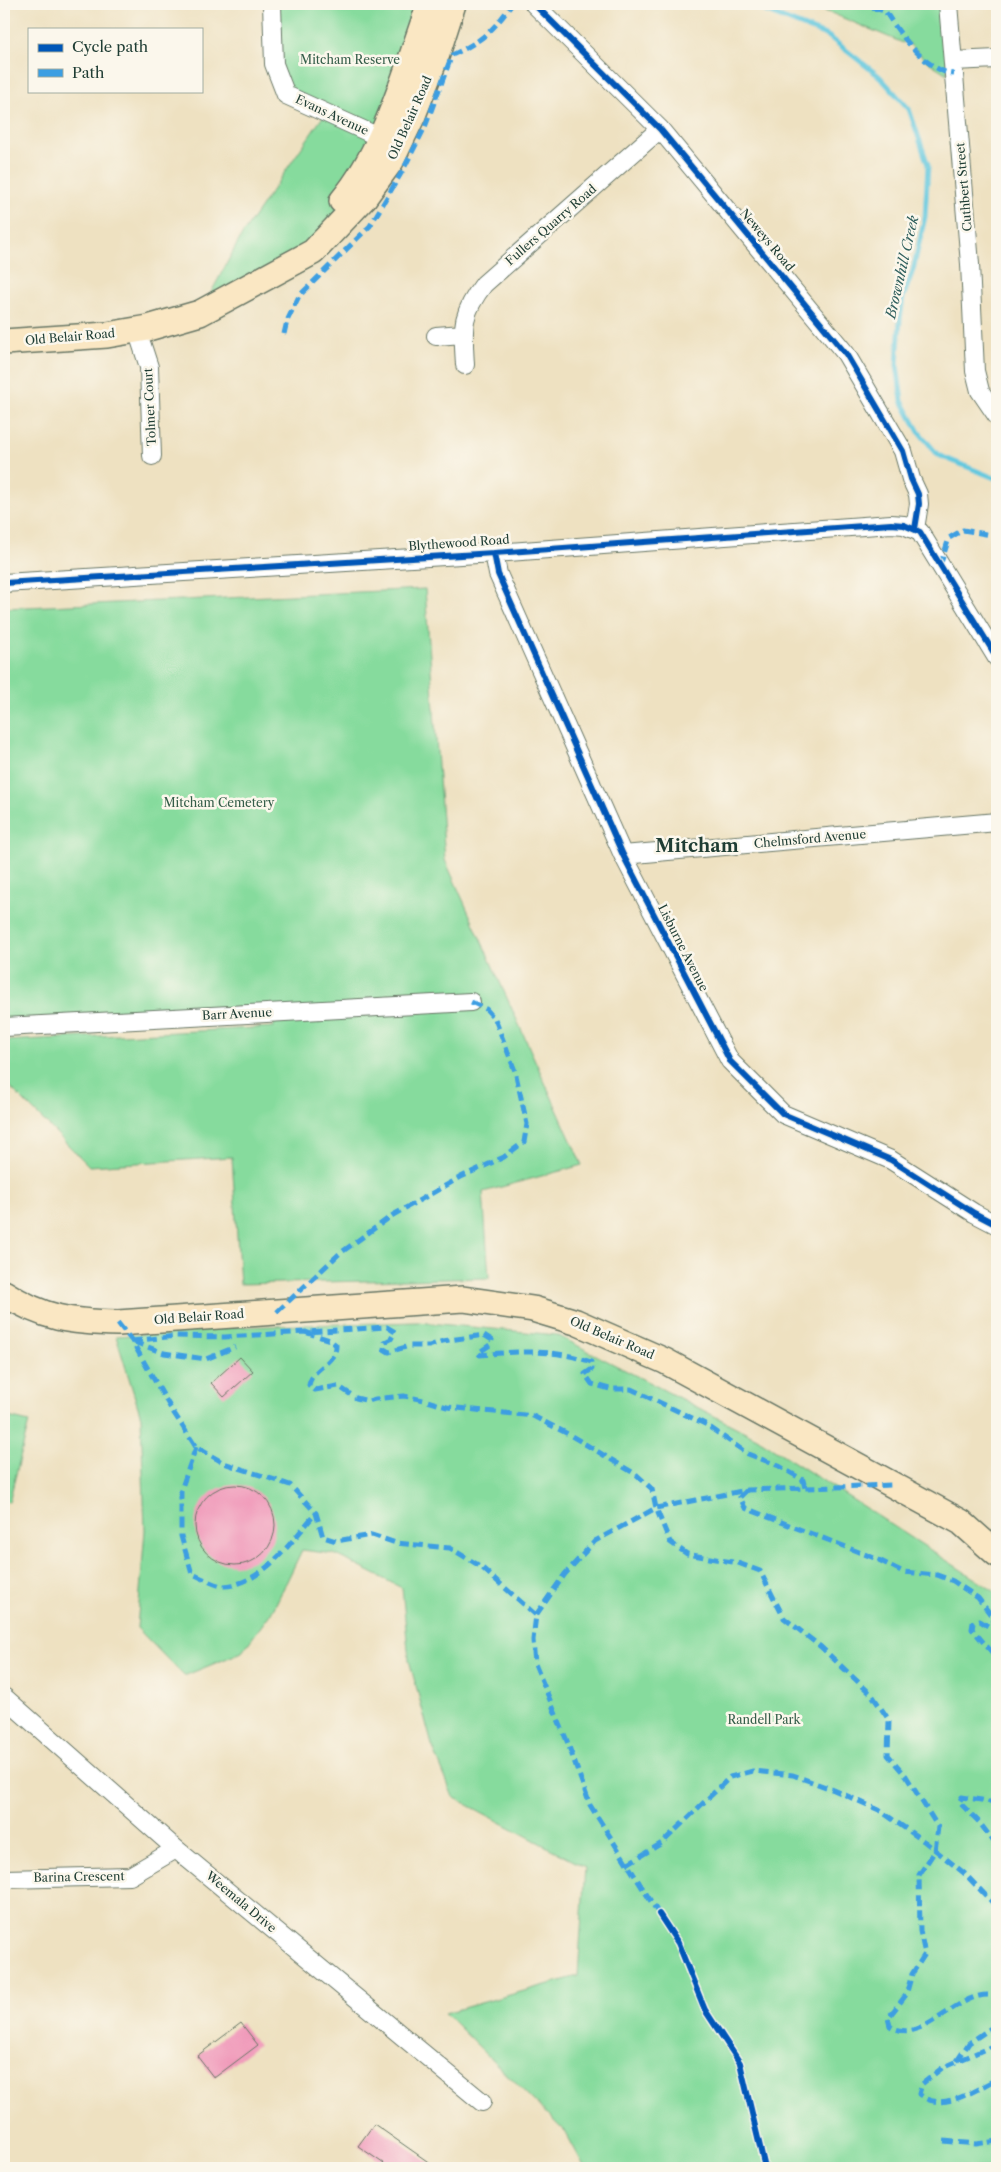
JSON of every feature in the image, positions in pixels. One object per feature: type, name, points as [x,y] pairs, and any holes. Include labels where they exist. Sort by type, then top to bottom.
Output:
[{"type":"main road","name":"Old Belair Road","points":[[389,142],[430,4]]},
{"type":"main road","name":"Old Belair Road","points":[[4,342],[107,335],[138,330],[200,313],[274,274],[308,240],[389,142],[437,54],[453,4]]},
{"type":"main road","name":"Old Belair Road","points":[[4,1293],[24,1306],[51,1316],[78,1322],[118,1323],[462,1299],[533,1309],[576,1322],[665,1361],[961,1522],[997,1554]]},
{"type":"street","name":"Evans Avenue","points":[[272,4],[274,64],[286,95],[389,142]]},
{"type":"street","name":"Neweys Road","points":[[534,4],[660,130],[846,354],[903,451],[910,479],[918,494],[919,504],[915,528]]},
{"type":"street","name":"Cuthbert Street","points":[[948,4],[970,264],[975,371],[980,391],[997,416]]},
{"type":"street","points":[[953,61],[997,59]]},
{"type":"street","name":"Fullers Quarry Road","points":[[465,365],[463,334],[465,314],[484,284],[660,130]]},
{"type":"street","name":"Tolmer Court","points":[[138,330],[149,367],[152,456]]},
{"type":"street","points":[[436,336],[463,334]]},
{"type":"street","name":"Blythewood Road","points":[[4,583],[494,553],[891,524],[915,528]]},
{"type":"street","points":[[915,528],[920,532],[997,658]]},
{"type":"street","name":"Lisburne Avenue","points":[[494,553],[498,574],[623,855],[730,1061],[783,1114],[891,1160],[974,1213],[997,1225]]},
{"type":"street","name":"Chelmsford Avenue","points":[[623,855],[997,822]]},
{"type":"street","name":"Barr Avenue","points":[[4,1027],[471,1002]]},
{"type":"street","name":"Weemala Drive","points":[[4,1697],[176,1849],[482,2102]]},
{"type":"street","name":"Barina Crescent","points":[[4,1879],[130,1876],[176,1849]]},
{"type":"green space","name":"Mitcham Reserve","points":[[272,4],[430,4],[381,138],[313,252],[200,313],[243,233],[326,112],[286,95]]},
{"type":"green space","points":[[799,4],[948,4],[947,74],[927,61],[905,40],[903,43],[831,13]]},
{"type":"green space","name":"Mitcham Cemetery","points":[[425,589],[445,860],[582,1165],[483,1192],[489,1278],[240,1284],[232,1157],[89,1166],[4,1081],[4,1041],[274,1027],[273,1006],[4,1020],[4,608]]},
{"type":"green space","name":"Randell Park","points":[[418,1322],[557,1335],[757,1438],[997,1593],[997,2168],[585,2168],[566,2133],[445,2013],[578,1976],[585,1867],[453,1797],[432,1745],[409,1660],[402,1588],[334,1554],[302,1550],[273,1610],[242,1652],[184,1676],[137,1628],[145,1530],[141,1417],[116,1336],[233,1327]]},
{"type":"green space","points":[[4,1416],[29,1422],[9,1502],[4,1501]]},
{"type":"building","points":[[240,1357],[253,1371],[224,1397],[211,1383]]},
{"type":"building","points":[[235,1485],[250,1488],[263,1497],[272,1510],[275,1525],[272,1540],[263,1553],[250,1562],[235,1565],[220,1562],[207,1553],[198,1540],[195,1525],[198,1510],[207,1497],[220,1488]]},
{"type":"building","points":[[241,2023],[258,2045],[214,2078],[197,2056]]},
{"type":"building","points":[[374,2124],[437,2168],[390,2168],[358,2146]]},
{"type":"waterway","name":"Brownhill Creek","points":[[758,4],[765,11],[828,36],[879,76],[909,109],[928,165],[925,217],[913,270],[903,298],[900,319],[897,365],[902,401],[919,432],[938,455],[997,479]]},
{"type":"marked path","points":[[284,334],[287,321],[299,296],[370,226],[403,170],[425,127],[452,55],[479,40],[499,21],[512,4]]},
{"type":"marked path","points":[[858,4],[885,11],[914,50],[934,66],[944,72],[954,74]]},
{"type":"marked path","points":[[940,566],[949,538],[963,530],[997,536]]},
{"type":"marked path","points":[[277,1312],[339,1254],[393,1215],[461,1177],[504,1157],[524,1142],[527,1124],[515,1071],[495,1019],[486,1009],[471,1002]]},
{"type":"marked path","points":[[118,1323],[132,1341],[170,1407],[196,1447],[224,1463],[290,1485],[316,1513],[323,1537],[336,1541],[372,1535],[396,1543],[450,1548],[480,1566],[536,1615]]},
{"type":"marked path","points":[[132,1341],[176,1336],[225,1337],[387,1327],[395,1332],[391,1339],[385,1342],[384,1349],[389,1352],[409,1346],[429,1346],[443,1341],[484,1335],[492,1340],[490,1345],[478,1353],[480,1355],[536,1352],[564,1355],[591,1362],[592,1369],[585,1374],[592,1384],[610,1389],[631,1389],[705,1424],[748,1454],[779,1466],[803,1480],[805,1488]]},
{"type":"marked path","points":[[305,1332],[330,1340],[336,1345],[333,1356],[311,1379],[309,1385],[315,1390],[338,1386],[356,1398],[369,1401],[404,1396],[447,1407],[533,1416],[570,1435],[637,1475],[652,1489],[656,1508],[670,1542],[687,1554],[738,1563],[760,1571],[784,1618],[821,1647],[872,1695],[889,1720],[888,1755],[906,1776],[938,1827],[935,1851],[919,1875],[920,1931],[925,1954],[912,1974],[906,1995],[888,2018],[890,2026],[903,2031],[916,2029],[929,2024],[969,2000],[983,1995],[997,1996]]},
{"type":"marked path","points":[[134,1342],[164,1353],[206,1359],[235,1347]]},
{"type":"marked path","points":[[196,1447],[181,1490],[181,1536],[192,1574],[220,1586],[252,1578],[276,1559],[316,1513]]},
{"type":"marked path","points":[[659,1914],[590,1805],[567,1741],[535,1664],[533,1640],[536,1615],[565,1574],[595,1541],[656,1508],[747,1490],[893,1485]]},
{"type":"marked path","points":[[747,1490],[740,1497],[745,1508],[877,1559],[903,1572],[937,1575],[953,1581],[978,1598],[991,1615],[996,1625],[988,1626],[980,1621],[973,1623],[972,1629],[997,1658]]},
{"type":"marked path","points":[[627,1864],[662,1843],[730,1777],[753,1771],[793,1775],[834,1790],[879,1810],[925,1842],[964,1873],[997,1907]]},
{"type":"marked path","points":[[997,1805],[987,1801],[962,1797],[959,1802],[979,1822],[997,1846]]},
{"type":"marked path","points":[[957,2061],[969,2043],[997,2024]]},
{"type":"marked path","points":[[997,2044],[942,2068],[922,2084],[919,2094],[928,2100],[948,2101],[968,2094],[997,2079]]},
{"type":"marked path","points":[[944,2141],[976,2144],[997,2141]]},
{"type":"cycle path","points":[[534,4],[660,129],[846,354],[903,451],[911,479],[918,494],[919,504],[915,529]]},
{"type":"cycle path","points":[[4,583],[494,553],[891,524],[904,525],[920,532],[997,658]]},
{"type":"cycle path","points":[[494,553],[498,574],[623,855],[730,1061],[783,1114],[891,1160],[974,1213],[997,1225]]},
{"type":"cycle path","points":[[659,1914],[678,1943],[705,2010],[740,2063],[765,2168]]},
{"type":"district","name":"Mitcham","points":[[697,846]]}]
